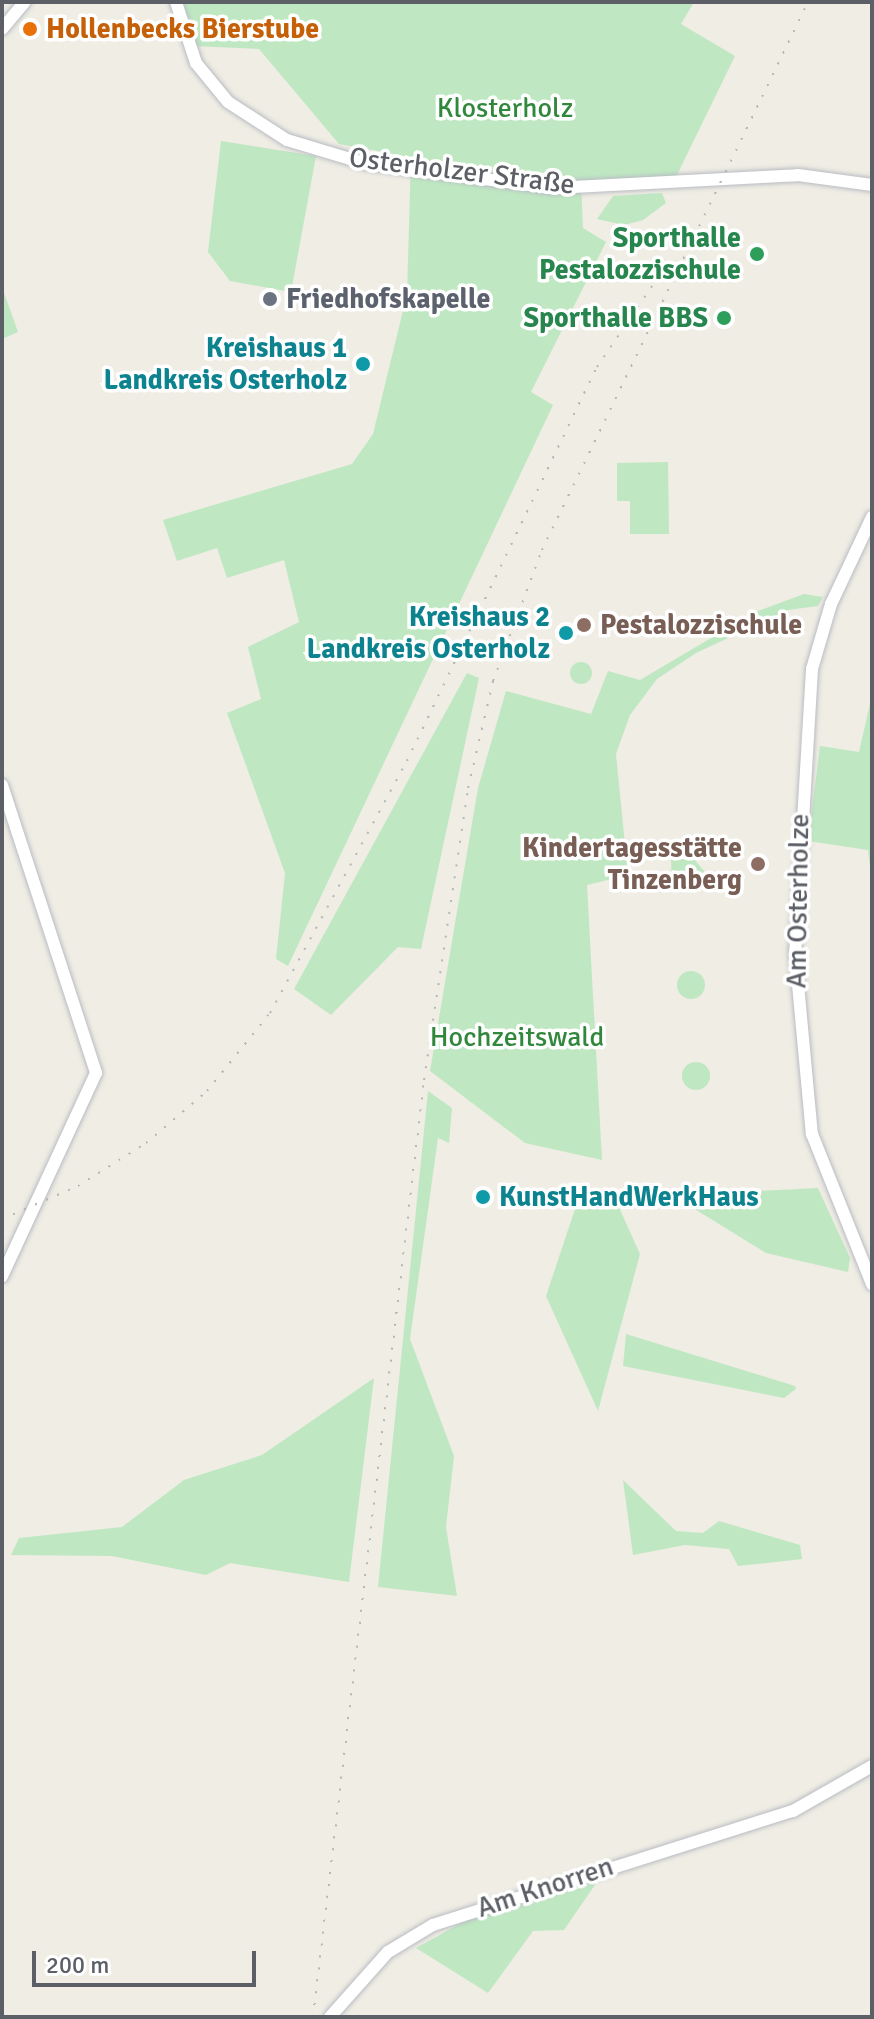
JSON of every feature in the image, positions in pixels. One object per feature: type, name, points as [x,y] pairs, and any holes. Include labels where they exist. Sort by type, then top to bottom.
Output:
[{"type":"street","points":[[2,29],[25,2]]},
{"type":"street","name":"Osterholzer Straße","points":[[176,2],[196,63],[228,102],[287,140],[363,163],[554,188],[798,175],[872,185]]},
{"type":"street","name":"Am Osterholze","points":[[872,517],[831,604],[812,669],[795,952],[814,1144],[872,1284]]},
{"type":"street","points":[[2,785],[96,1073],[2,1276]]},
{"type":"street","name":"Am Knorren","points":[[330,2017],[388,1952],[433,1925],[793,1811],[872,1766]]},
{"type":"green space","name":"Klosterholz","points":[[181,2],[694,2],[681,24],[735,56],[676,177],[581,183],[583,228],[606,242],[531,392],[553,405],[288,966],[276,959],[285,873],[227,713],[261,699],[248,647],[299,622],[284,560],[227,578],[217,548],[177,561],[163,520],[352,464],[373,434],[407,294],[411,157],[339,144],[259,49],[192,46]]},
{"type":"green space","points":[[221,141],[316,156],[291,292],[230,281],[208,252]]},
{"type":"green space","points":[[662,193],[666,203],[643,220],[624,225],[597,219],[613,196]]},
{"type":"green space","points":[[2,287],[18,332],[2,339]]},
{"type":"green space","points":[[668,462],[669,534],[630,534],[630,501],[617,501],[617,463]]},
{"type":"green space","name":"Hochzeitswald","points":[[804,594],[823,597],[818,606],[788,610],[696,653],[657,679],[630,715],[616,754],[628,875],[587,885],[602,1160],[525,1143],[430,1071],[478,788],[506,691],[591,714],[608,671],[640,680],[755,612]]},
{"type":"green space","points":[[581,662],[589,665],[592,673],[589,681],[581,684],[573,681],[570,673],[573,665]]},
{"type":"green space","points":[[467,673],[479,678],[421,949],[398,947],[331,1015],[294,989]]},
{"type":"green space","points":[[872,695],[872,884],[868,850],[808,841],[820,746],[859,752]]},
{"type":"green space","points":[[671,859],[694,859],[719,889],[672,890]]},
{"type":"green space","points":[[691,971],[701,975],[705,985],[701,995],[691,999],[681,995],[677,985],[681,975]]},
{"type":"green space","points":[[696,1062],[706,1066],[710,1076],[706,1086],[696,1090],[686,1086],[682,1076],[686,1066]]},
{"type":"green space","points":[[428,1091],[452,1108],[449,1143],[438,1138],[410,1339],[454,1456],[446,1527],[457,1596],[378,1587]]},
{"type":"green space","points":[[818,1188],[850,1258],[848,1272],[766,1253],[672,1195]]},
{"type":"green space","points":[[581,1191],[617,1203],[640,1254],[598,1411],[546,1296]]},
{"type":"green space","points":[[626,1334],[795,1386],[796,1389],[784,1398],[623,1366]]},
{"type":"green space","points":[[374,1378],[349,1582],[230,1563],[206,1575],[112,1556],[11,1555],[19,1538],[122,1527],[184,1480],[262,1455]]},
{"type":"green space","points":[[623,1480],[676,1531],[703,1533],[719,1521],[800,1545],[802,1559],[738,1566],[729,1549],[685,1545],[633,1555]]},
{"type":"green space","points":[[601,1876],[564,1930],[533,1931],[488,1993],[416,1948],[474,1916]]},
{"type":"railway","points":[[313,2017],[424,1080],[468,788],[493,681],[542,550],[808,2]]},
{"type":"railway","points":[[2,1219],[78,1186],[146,1143],[207,1091],[270,1013],[407,761],[597,367],[671,258]]},
{"type":"place","name":"Hollenbecks Bierstube","points":[[30,29]]},
{"type":"place","name":"Sporthalle Pestalozzischule","points":[[757,254]]},
{"type":"place","name":"Friedhofskapelle","points":[[270,299]]},
{"type":"place","name":"Sporthalle BBS","points":[[724,318]]},
{"type":"place","name":"Kreishaus 1 Landkreis Osterholz","points":[[363,364]]},
{"type":"place","name":"Pestalozzischule","points":[[584,625]]},
{"type":"place","name":"Kreishaus 2 Landkreis Osterholz","points":[[566,633]]},
{"type":"place","name":"Kindertagesstätte Tinzenberg","points":[[758,864]]},
{"type":"place","name":"KunstHandWerkHaus","points":[[483,1197]]}]
